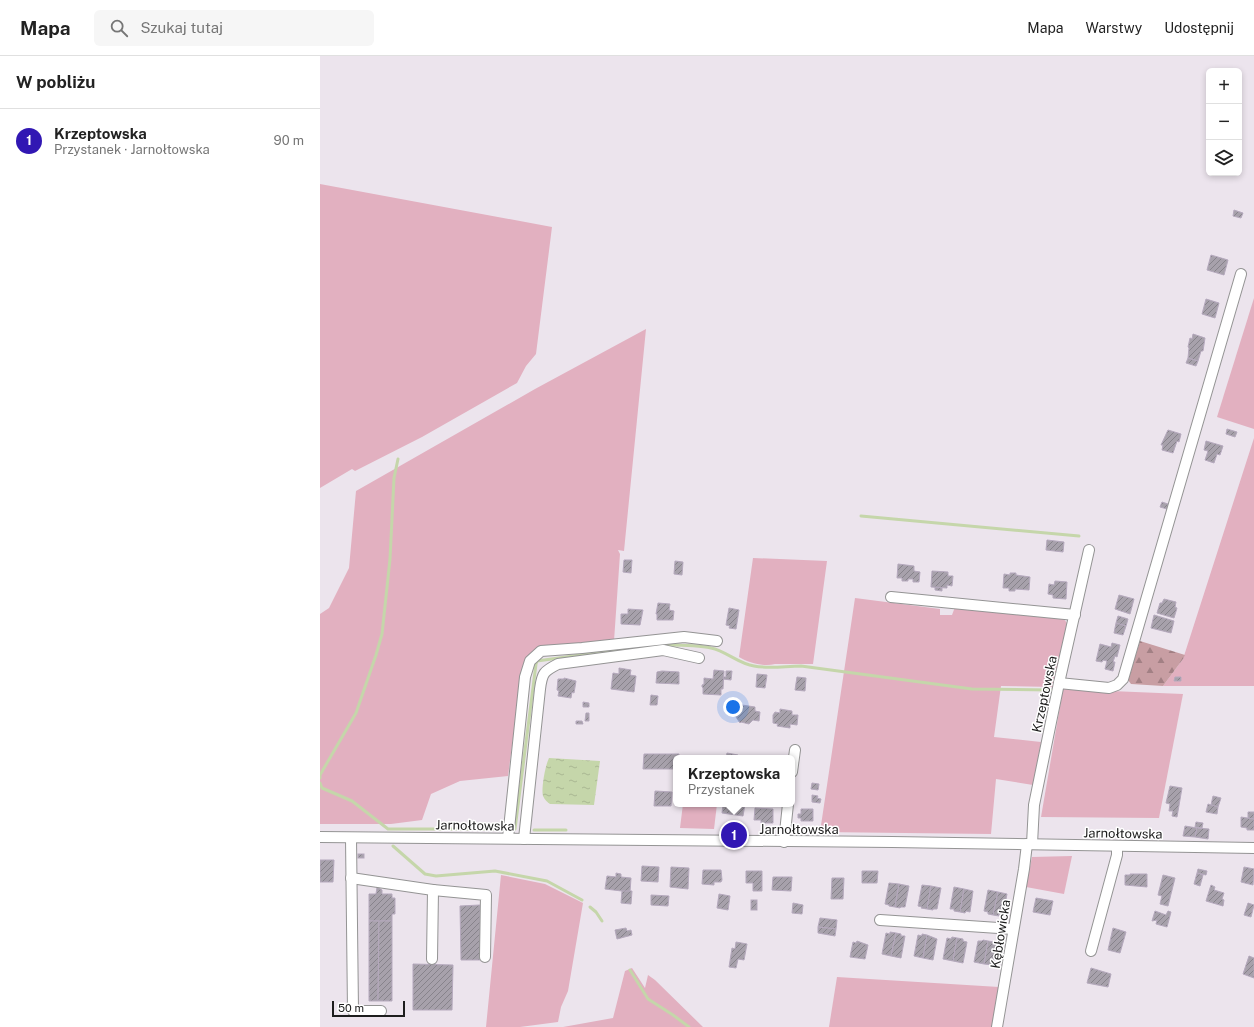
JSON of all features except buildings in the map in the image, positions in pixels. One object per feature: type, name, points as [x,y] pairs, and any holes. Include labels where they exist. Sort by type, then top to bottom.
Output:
[{"type":"street","points":[[1059,683],[1109,688],[1116,685],[1123,679],[1241,274]]},
{"type":"street","name":"Krzeptowska","points":[[1029,844],[1034,805],[1059,683],[1090,550]]},
{"type":"street","points":[[892,597],[1075,615]]},
{"type":"street","points":[[508,838],[525,677],[530,661],[541,651],[684,637],[717,640]]},
{"type":"street","points":[[663,639],[663,650]]},
{"type":"street","points":[[524,839],[540,688],[545,671],[558,664],[663,650],[699,658]]},
{"type":"street","points":[[794,755],[795,750]]},
{"type":"street","points":[[784,842],[788,807]]},
{"type":"street","name":"Jarnołtowska","points":[[320,837],[1029,844],[1254,848]]},
{"type":"street","points":[[351,838],[353,1011],[381,1011]]},
{"type":"street","name":"Kębłowicka","points":[[997,1027],[1029,844]]},
{"type":"street","points":[[1091,951],[1117,855],[1117,846]]},
{"type":"street","points":[[351,878],[433,890],[486,895],[486,956]]},
{"type":"street","points":[[432,959],[433,890]]},
{"type":"street","points":[[880,920],[1013,929]]},
{"type":"shaded area","points":[[320,184],[552,227],[536,354],[526,366],[517,383],[422,437],[355,471],[352,469],[320,488]]},
{"type":"shaded area","points":[[1254,298],[1254,429],[1217,417]]},
{"type":"shaded area","points":[[646,329],[624,551],[618,550],[620,554],[614,641],[535,650],[522,670],[508,776],[460,781],[431,794],[422,820],[391,824],[320,824],[320,614],[329,608],[349,568],[356,491],[535,389]]},
{"type":"shaded area","points":[[1254,438],[1254,686],[1163,686],[1183,659]]},
{"type":"shaded area","points":[[753,558],[827,561],[813,664],[761,665],[739,657]]},
{"type":"shaded area","points":[[855,598],[940,609],[940,615],[952,615],[955,607],[1063,618],[1067,623],[1068,630],[1054,687],[1001,686],[994,737],[1041,742],[1033,785],[996,779],[991,834],[820,832]]},
{"type":"shaded area","points":[[1063,689],[1183,694],[1159,818],[1041,817]]},
{"type":"shaded area","points":[[683,807],[717,807],[714,829],[680,828]]},
{"type":"shaded area","points":[[1072,856],[1064,894],[1026,887],[1032,857]]},
{"type":"shaded area","points":[[501,875],[545,884],[583,903],[568,991],[561,1007],[558,1022],[520,1027],[486,1027]]},
{"type":"shaded area","points":[[632,968],[645,988],[648,975],[703,1027],[563,1027],[613,1018],[625,971]]},
{"type":"shaded area","points":[[837,977],[999,987],[993,1027],[829,1027]]},
{"type":"green space","points":[[1140,641],[1185,655],[1163,686],[1131,684],[1128,680]]},
{"type":"water","points":[[549,758],[600,761],[594,805],[550,804],[546,801],[543,796],[543,788]]},
{"type":"waterway","points":[[320,778],[320,775],[356,713],[382,634],[390,559],[394,478],[398,459]]},
{"type":"waterway","points":[[861,516],[1079,536]]},
{"type":"waterway","points":[[515,829],[537,661],[653,645]]},
{"type":"waterway","points":[[667,645],[711,648],[748,665],[760,667],[801,666],[972,689],[1051,690]]},
{"type":"waterway","points":[[320,783],[322,788],[352,801],[388,829],[504,829]]},
{"type":"waterway","points":[[534,830],[566,830]]},
{"type":"waterway","points":[[393,846],[425,874],[436,876],[495,871],[547,881],[582,900]]},
{"type":"waterway","points":[[590,907],[596,912],[602,921]]},
{"type":"waterway","points":[[630,970],[648,999],[689,1027]]},
{"type":"place","name":"Krzeptowska","points":[[734,835]]}]
